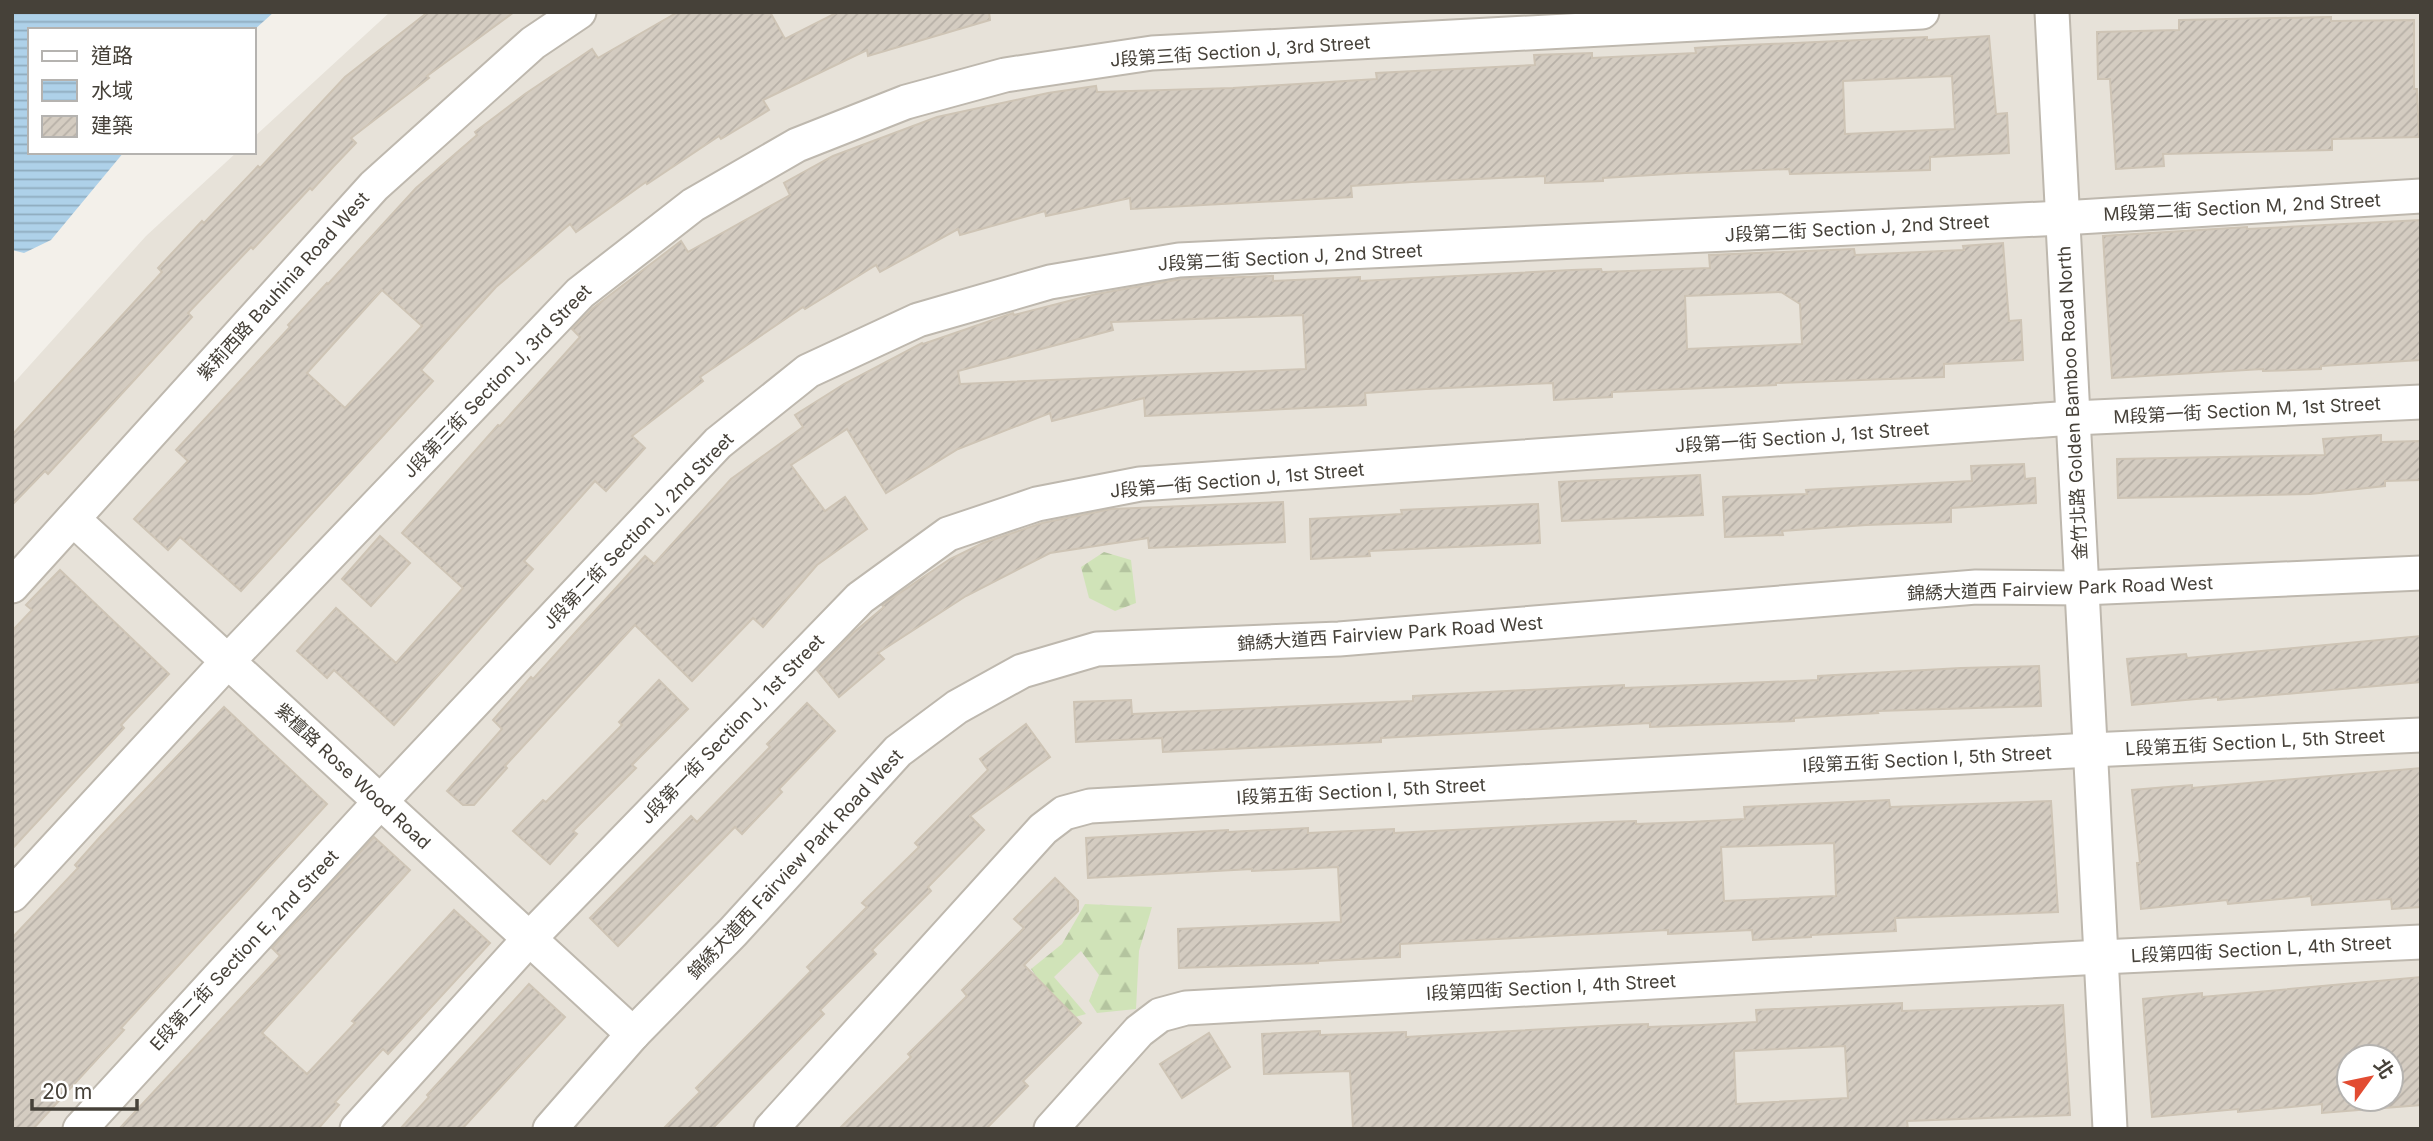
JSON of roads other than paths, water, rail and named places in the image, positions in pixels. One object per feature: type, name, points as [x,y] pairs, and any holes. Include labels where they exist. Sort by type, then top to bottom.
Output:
[{"type":"street","name":"紫荊西路 Bauhinia Road West","points":[[12,586],[374,186],[533,43],[579,12]]},
{"type":"street","name":"J段第三街 Section J, 3rd Street","points":[[12,895],[228,662],[580,293],[693,205],[797,145],[906,102],[1005,75],[1152,53],[1922,12]]},
{"type":"street","name":"金竹北路 Golden Bamboo Road North","points":[[2052,12],[2110,1129]]},
{"type":"street","name":"M段第二街 Section M, 2nd Street","points":[[2062,218],[2421,196]]},
{"type":"street","name":"J段第二街 Section J, 2nd Street","points":[[380,802],[718,443],[808,371],[918,320],[1050,282],[1179,260],[2062,218]]},
{"type":"street","name":"M段第一街 Section M, 1st Street","points":[[2073,418],[2421,402]]},
{"type":"street","name":"J段第一街 Section J, 1st Street","points":[[357,1129],[529,939],[860,598],[948,534],[1037,504],[1140,485],[2073,418]]},
{"type":"street","name":"紫檀路 Rose Wood Road","points":[[73,519],[633,1034]]},
{"type":"street","name":"錦綉大道西 Fairview Park Road West","points":[[550,1129],[633,1034],[733,932],[898,751],[957,707],[1023,671],[1097,649],[1339,639],[1976,587],[2082,588],[2421,573]]},
{"type":"street","name":"L段第五街 Section L, 5th Street","points":[[2090,750],[2421,735]]},
{"type":"street","name":"I段第五街 Section I, 5th Street","points":[[771,1129],[1043,828],[1064,813],[1090,806],[2090,750]]},
{"type":"street","name":"E段第二街 Section E, 2nd Street","points":[[80,1129],[380,802]]},
{"type":"street","name":"L段第四街 Section L, 4th Street","points":[[2101,957],[2421,942]]},
{"type":"street","name":"I段第四街 Section I, 4th Street","points":[[1051,1129],[1139,1031],[1160,1015],[1186,1008],[2101,957]]},
{"type":"water","points":[[12,12],[274,12],[256,28],[28,28],[28,154],[122,154],[51,240],[24,253],[12,250]]}]
